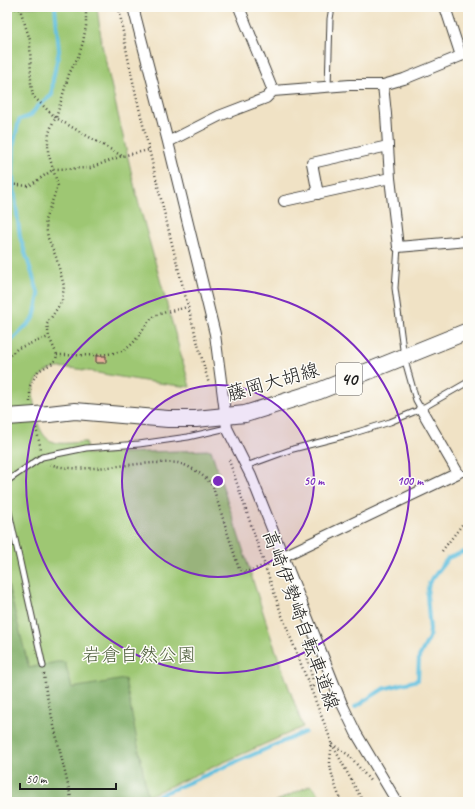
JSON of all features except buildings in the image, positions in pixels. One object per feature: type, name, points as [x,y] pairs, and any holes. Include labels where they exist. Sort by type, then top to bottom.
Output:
[{"type":"main road","name":"藤岡大胡線","points":[[7,417],[82,412],[227,423],[245,414],[319,392],[468,331]]},
{"type":"street","points":[[133,7],[215,334],[227,423],[284,556],[342,704],[356,733],[397,802]]},
{"type":"street","points":[[239,7],[273,91]]},
{"type":"street","points":[[168,142],[219,116],[266,98],[273,91],[350,85],[383,86],[404,79],[464,54],[445,7]]},
{"type":"street","points":[[383,86],[390,178],[398,247],[468,241]]},
{"type":"street","points":[[318,194],[312,163],[388,146]]},
{"type":"street","points":[[284,201],[390,178]]},
{"type":"street","points":[[284,556],[463,473],[421,408]]},
{"type":"lane","points":[[328,87],[330,19],[332,7]]},
{"type":"lane","points":[[398,247],[395,288],[404,357],[416,400],[421,408]]},
{"type":"lane","points":[[246,466],[293,449],[390,422],[421,408],[468,382]]},
{"type":"lane","points":[[7,481],[42,457],[86,448],[139,444],[188,437],[227,423]]},
{"type":"lane","points":[[7,504],[43,666]]},
{"type":"path","points":[[31,408],[30,386],[38,371],[56,359],[56,355],[49,337],[47,324],[62,301],[64,286],[56,257],[48,238],[45,220],[58,186],[48,152],[48,144],[53,122],[56,118],[69,74],[79,55],[83,42],[86,26],[86,7]]},
{"type":"path","points":[[119,7],[123,36],[187,307],[211,391]]},
{"type":"path","points":[[7,8],[21,8],[30,40],[31,84],[33,96],[56,118],[122,156]]},
{"type":"path","points":[[7,184],[29,186],[54,169],[90,168],[122,156],[150,150]]},
{"type":"path","points":[[56,355],[104,354],[124,350],[134,342],[156,314],[187,307]]},
{"type":"path","points":[[7,358],[18,348],[49,337]]},
{"type":"path","points":[[7,387],[7,394]]},
{"type":"path","points":[[36,428],[42,457],[47,464],[58,467],[78,469],[172,463],[188,467],[209,480],[213,487],[239,569],[246,572],[266,565]]},
{"type":"path","name":"高崎伊勢崎自転車道線","points":[[229,456],[284,620],[332,744],[330,763],[341,802]]},
{"type":"path","points":[[442,551],[468,517]]},
{"type":"path","points":[[43,666],[46,692],[72,802]]},
{"type":"path","points":[[332,744],[350,756],[373,785]]},
{"type":"path","points":[[332,744],[363,802]]},
{"type":"green space","name":"岩倉自然公園","points":[[7,7],[97,7],[102,45],[137,197],[190,387],[136,380],[77,369],[58,368],[48,370],[38,378],[33,390],[37,419],[42,433],[49,440],[56,443],[86,442],[87,454],[211,450],[272,640],[303,727],[148,796],[149,802],[7,802]]},
{"type":"green space","points":[[7,581],[29,668],[57,662],[65,662],[72,688],[125,679],[149,802],[7,802]]},
{"type":"green space","points":[[311,785],[326,802],[275,802]]},
{"type":"waterway","points":[[7,345],[34,318],[39,295],[20,237],[13,177],[14,142],[19,120],[31,115],[37,107],[52,95],[53,79],[59,51],[55,7]]},
{"type":"waterway","points":[[355,707],[383,689],[418,680],[419,657],[429,638],[430,630],[427,595],[429,583],[448,558],[466,551],[468,552]]},
{"type":"waterway","points":[[144,802],[305,732]]}]
